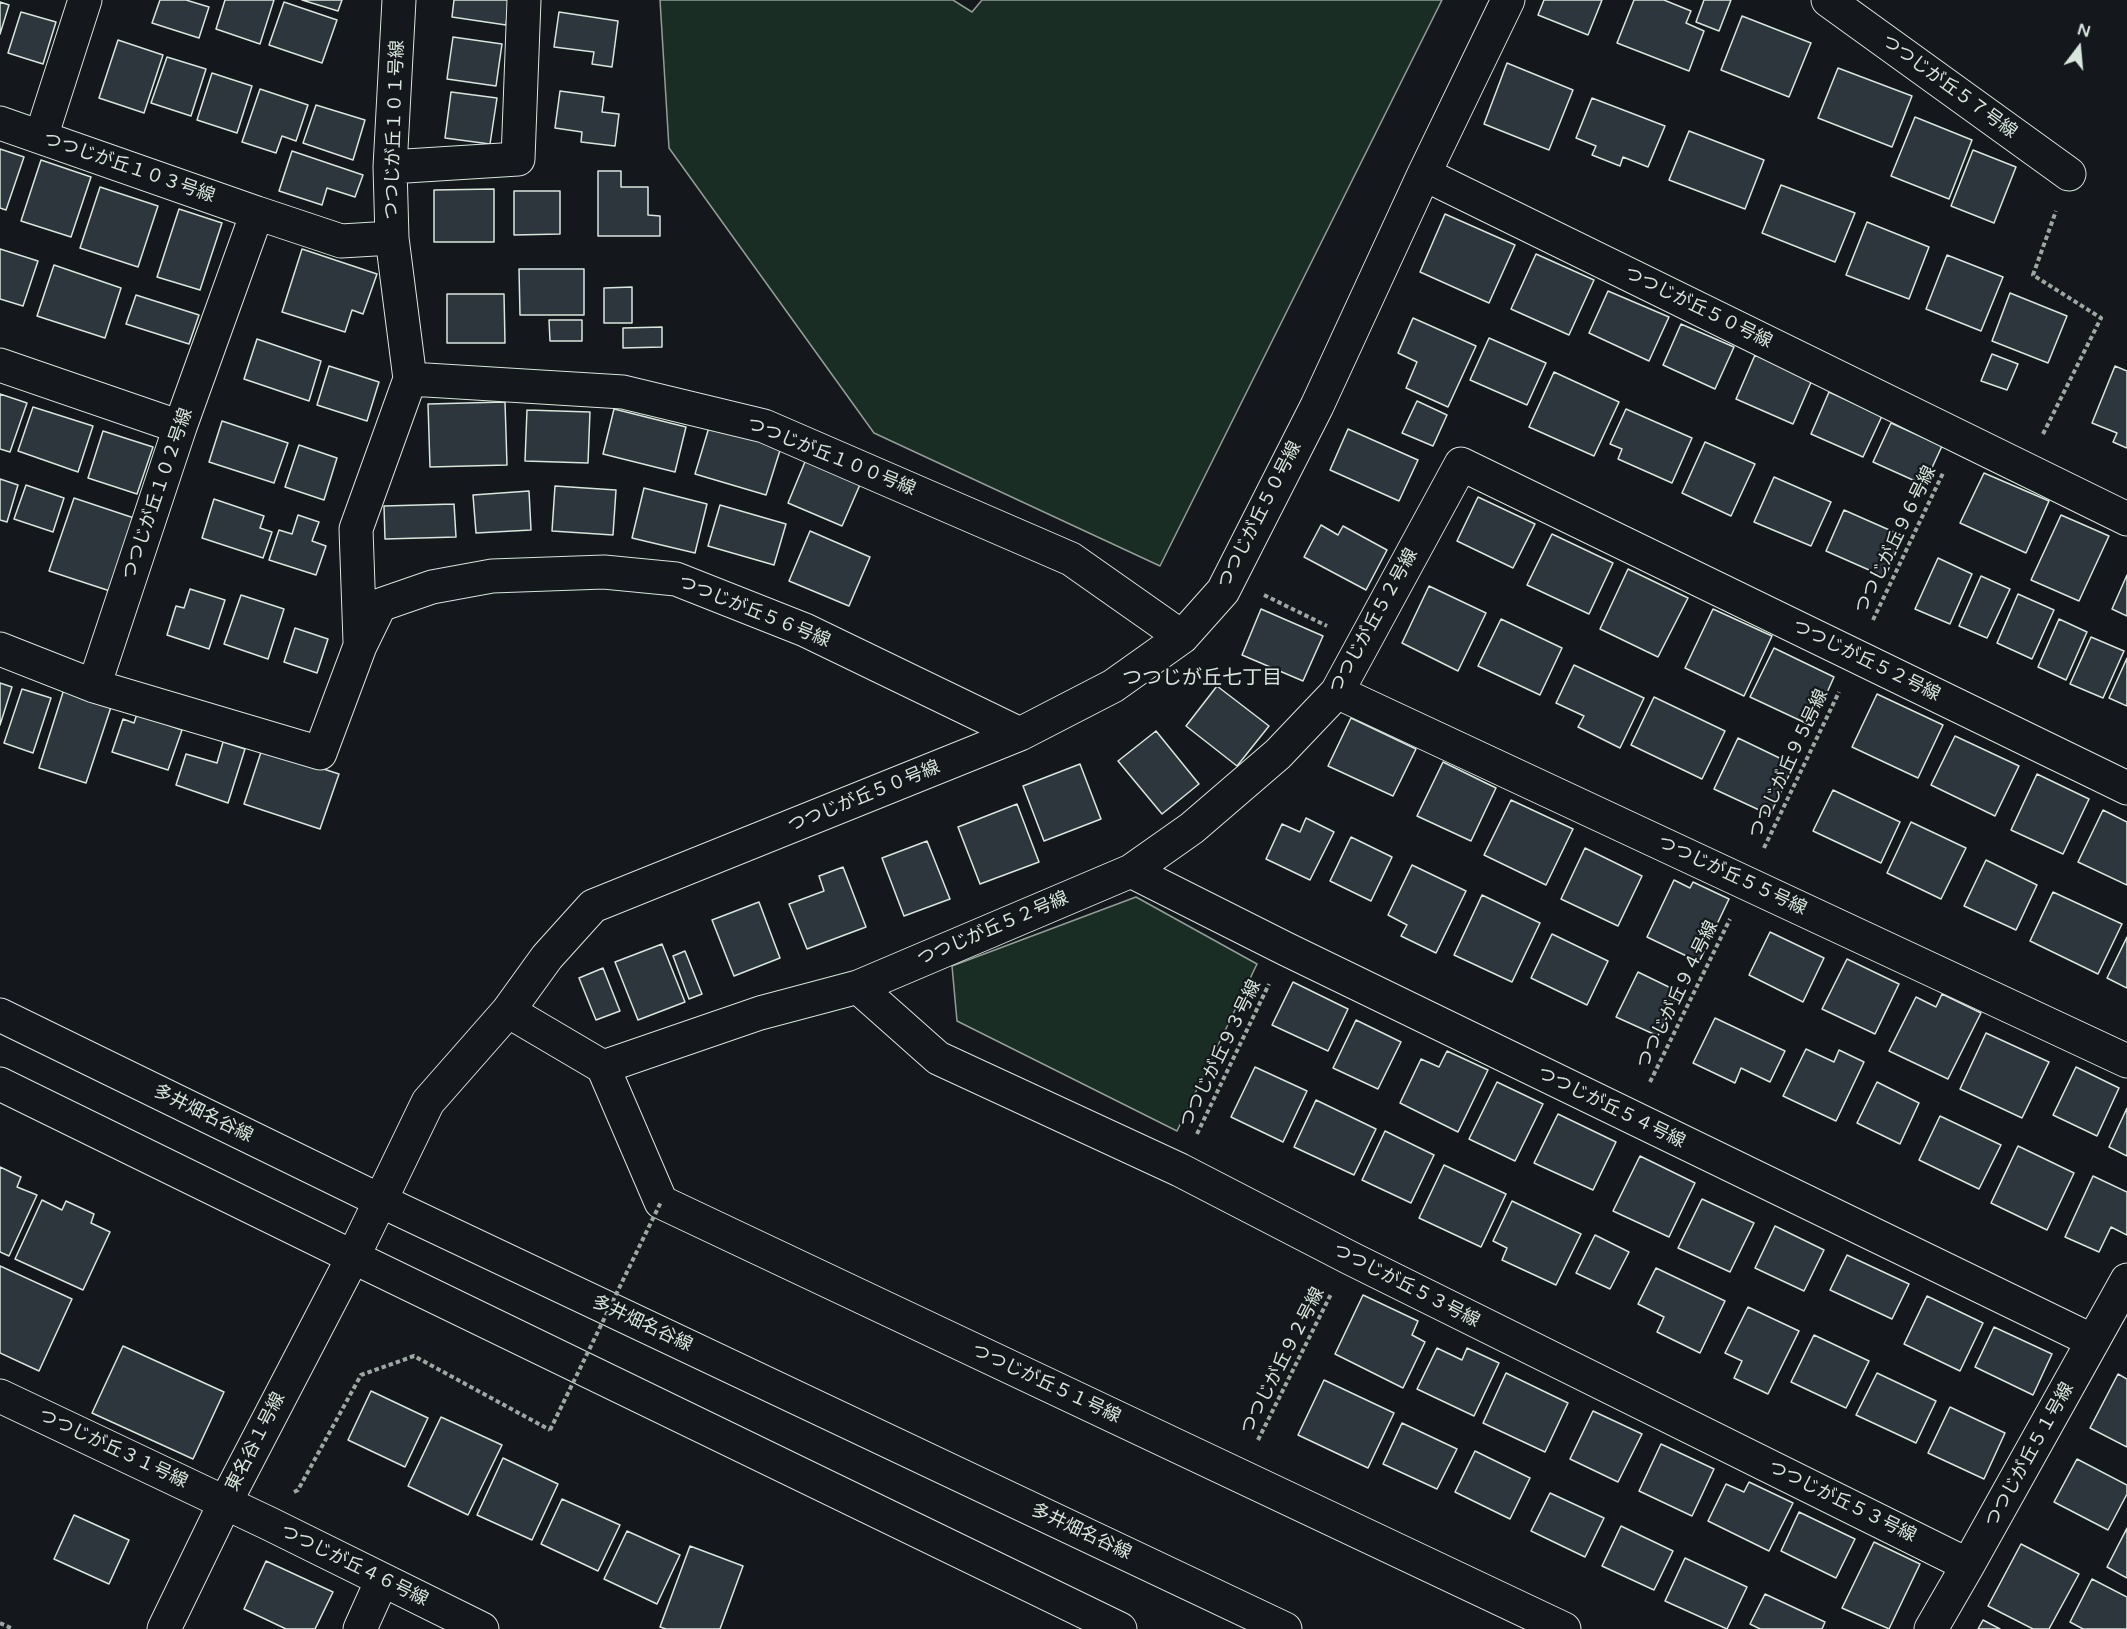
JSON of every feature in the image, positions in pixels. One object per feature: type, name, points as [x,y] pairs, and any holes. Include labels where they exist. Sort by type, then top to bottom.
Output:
[{"type":"street","points":[[40,137],[85,0]]},
{"type":"street","name":"つつじが丘１０１号線","points":[[360,646],[357,529],[410,379],[392,238],[390,167],[399,0]]},
{"type":"street","points":[[390,167],[518,159],[524,0]]},
{"type":"street","points":[[1424,174],[1508,0]]},
{"type":"street","name":"つつじが丘５７号線","points":[[1828,0],[2069,174]]},
{"type":"street","name":"つつじが丘１０３号線","points":[[0,123],[257,213]]},
{"type":"street","name":"つつじが丘５０号線","points":[[379,1200],[428,1102],[508,1011],[547,957],[593,906],[1020,734],[1113,686],[1182,637],[1222,591],[1229,578],[1317,406],[1424,174],[2127,519]]},
{"type":"street","points":[[257,213],[341,241],[392,238]]},
{"type":"street","name":"つつじが丘１０２号線","points":[[94,686],[180,427],[257,213]]},
{"type":"street","points":[[0,365],[180,427]]},
{"type":"street","name":"つつじが丘１００号線","points":[[410,379],[622,392],[764,426],[1071,559],[1182,637]]},
{"type":"street","name":"つつじが丘５２号線","points":[[603,1067],[760,1012],[858,987],[1131,871],[1192,828],[1278,754],[1337,692],[1461,464],[2127,788]]},
{"type":"street","name":"つつじが丘５６号線","points":[[94,686],[320,753],[360,646],[380,605],[432,587],[492,576],[604,572],[676,579],[805,630],[1020,734]]},
{"type":"street","points":[[0,649],[94,686]]},
{"type":"street","name":"つつじが丘５５号線","points":[[1337,692],[2127,1061]]},
{"type":"street","name":"つつじが丘５４号線","points":[[1131,871],[1286,949],[2093,1341]]},
{"type":"street","name":"つつじが丘５３号線","points":[[858,987],[938,1058],[1180,1170],[1350,1258],[1968,1565]]},
{"type":"street","points":[[508,1011],[603,1067],[661,1202]]},
{"type":"street","name":"多井畑名谷線","points":[[0,1015],[379,1200],[1285,1629]]},
{"type":"street","points":[[0,1084],[1120,1629]]},
{"type":"street","name":"東名谷１号線","points":[[164,1629],[225,1503],[353,1257],[379,1200]]},
{"type":"street","name":"つつじが丘５１号線","points":[[661,1202],[1564,1629]]},
{"type":"street","name":"つつじが丘５１号線","points":[[1930,1629],[2127,1280]]},
{"type":"street","name":"つつじが丘３１号線","points":[[0,1396],[225,1503]]},
{"type":"street","name":"つつじが丘４６号線","points":[[225,1503],[482,1629]]},
{"type":"street","points":[[360,1629],[382,1580]]},
{"type":"path","points":[[2025,468],[2101,318],[2033,275],[2069,174]]},
{"type":"path","name":"つつじが丘９６号線","points":[[1856,656],[1960,437]]},
{"type":"path","points":[[1229,578],[1363,643]]},
{"type":"path","name":"つつじが丘９５号線","points":[[1747,884],[1856,656]]},
{"type":"path","name":"つつじが丘９４号線","points":[[1632,1118],[1747,884]]},
{"type":"path","name":"つつじが丘９３号線","points":[[1180,1170],[1286,949]]},
{"type":"path","points":[[291,1494],[298,1490],[361,1375],[414,1356],[550,1430],[661,1202]]},
{"type":"path","name":"つつじが丘９２号線","points":[[1240,1476],[1350,1258]]},
{"type":"path","points":[[0,1623],[13,1629]]},
{"type":"green space","points":[[660,0],[953,0],[972,12],[982,0],[1442,0],[1160,566],[874,433],[669,148]]},
{"type":"green space","points":[[1136,897],[1257,964],[1177,1131],[957,1021],[952,966]]},
{"type":"building","points":[[160,0],[186,0],[209,7],[199,38],[152,23]]},
{"type":"building","points":[[225,0],[274,0],[260,44],[216,29]]},
{"type":"building","points":[[302,0],[342,0],[338,11]]},
{"type":"building","points":[[454,0],[509,0],[506,25],[452,17]]},
{"type":"building","points":[[1544,0],[1602,0],[1588,35],[1538,15]]},
{"type":"building","points":[[1634,0],[1664,0],[1691,11],[1686,23],[1704,31],[1689,71],[1617,43]]},
{"type":"building","points":[[1704,0],[1731,0],[1719,31],[1696,22]]},
{"type":"building","points":[[0,2],[9,5],[0,34]]},
{"type":"building","points":[[284,2],[337,20],[322,63],[269,45]]},
{"type":"building","points":[[21,12],[56,22],[43,64],[8,53]]},
{"type":"building","points":[[559,12],[618,21],[612,67],[592,64],[594,52],[554,47]]},
{"type":"building","points":[[1742,16],[1811,43],[1789,97],[1721,70]]},
{"type":"building","points":[[453,37],[502,44],[496,86],[447,79]]},
{"type":"building","points":[[118,40],[163,55],[144,113],[99,98]]},
{"type":"building","points":[[167,57],[206,69],[191,116],[151,103]]},
{"type":"building","points":[[1507,63],[1573,90],[1549,150],[1484,124]]},
{"type":"building","points":[[1838,68],[1912,96],[1892,147],[1818,118]]},
{"type":"building","points":[[212,73],[252,86],[237,133],[197,120]]},
{"type":"building","points":[[260,89],[308,105],[296,141],[282,136],[276,153],[242,142]]},
{"type":"building","points":[[560,91],[604,97],[602,112],[619,114],[615,146],[581,142],[582,132],[555,128]]},
{"type":"building","points":[[451,92],[497,98],[490,144],[445,138]]},
{"type":"building","points":[[1592,98],[1665,126],[1648,167],[1623,157],[1620,166],[1592,155],[1596,146],[1576,138]]},
{"type":"building","points":[[316,105],[365,120],[353,160],[303,143]]},
{"type":"building","points":[[1915,117],[1972,140],[1949,199],[1891,176]]},
{"type":"building","points":[[1689,131],[1764,160],[1745,209],[1669,180]]},
{"type":"building","points":[[0,149],[24,157],[6,210],[0,208]]},
{"type":"building","points":[[1973,150],[2016,167],[1994,223],[1951,206]]},
{"type":"building","points":[[292,151],[363,175],[355,197],[327,188],[322,205],[279,191]]},
{"type":"building","points":[[41,160],[91,177],[71,237],[21,221]]},
{"type":"building","points":[[598,171],[621,171],[621,187],[648,187],[648,215],[660,216],[660,236],[598,236]]},
{"type":"building","points":[[1781,185],[1855,213],[1835,262],[1762,233]]},
{"type":"building","points":[[100,187],[158,206],[138,267],[80,248]]},
{"type":"building","points":[[494,189],[494,242],[434,242],[434,190]]},
{"type":"building","points":[[514,191],[560,191],[560,234],[514,235]]},
{"type":"building","points":[[179,209],[222,223],[200,290],[157,277]]},
{"type":"building","points":[[1445,214],[1515,245],[1489,303],[1420,272]]},
{"type":"building","points":[[1867,222],[1929,247],[1909,299],[1846,275]]},
{"type":"building","points":[[0,249],[38,261],[23,306],[0,299]]},
{"type":"building","points":[[302,249],[377,274],[363,314],[352,310],[345,332],[282,312]]},
{"type":"building","points":[[1536,254],[1594,280],[1569,335],[1511,309]]},
{"type":"building","points":[[1947,255],[2003,277],[1981,331],[1926,309]]},
{"type":"building","points":[[54,265],[121,288],[105,338],[37,316]]},
{"type":"building","points":[[519,269],[584,269],[584,315],[520,315]]},
{"type":"building","points":[[632,287],[632,323],[604,323],[604,288]]},
{"type":"building","points":[[1608,291],[1669,317],[1649,361],[1589,333]]},
{"type":"building","points":[[2010,293],[2067,316],[2048,363],[1992,341]]},
{"type":"building","points":[[447,294],[504,294],[505,343],[447,343]]},
{"type":"building","points":[[136,295],[199,315],[189,344],[126,324]]},
{"type":"building","points":[[1413,318],[1476,346],[1448,407],[1406,388],[1417,362],[1398,353]]},
{"type":"building","points":[[549,320],[582,320],[582,341],[550,341]]},
{"type":"building","points":[[1681,324],[1734,347],[1715,389],[1663,365]]},
{"type":"building","points":[[662,327],[662,347],[623,348],[623,328]]},
{"type":"building","points":[[1489,338],[1546,363],[1527,405],[1470,380]]},
{"type":"building","points":[[257,339],[321,361],[309,401],[244,379]]},
{"type":"building","points":[[1992,354],[2018,364],[2007,390],[1981,381]]},
{"type":"building","points":[[1755,355],[1812,380],[1793,424],[1736,399]]},
{"type":"building","points":[[329,366],[379,382],[367,421],[317,405]]},
{"type":"building","points":[[2115,366],[2127,371],[2127,448],[2113,442],[2117,433],[2092,423]]},
{"type":"building","points":[[1554,372],[1619,402],[1594,456],[1529,427]]},
{"type":"building","points":[[1829,392],[1882,416],[1863,457],[1811,434]]},
{"type":"building","points":[[0,394],[27,403],[10,452],[0,449]]},
{"type":"building","points":[[1417,401],[1447,415],[1433,446],[1402,433]]},
{"type":"building","points":[[505,402],[507,465],[430,467],[428,404]]},
{"type":"building","points":[[33,407],[93,426],[78,472],[18,451]]},
{"type":"building","points":[[614,409],[686,427],[675,472],[603,454]]},
{"type":"building","points":[[1626,409],[1692,438],[1672,483],[1618,459],[1622,449],[1610,444]]},
{"type":"building","points":[[527,410],[590,412],[588,463],[525,461]]},
{"type":"building","points":[[222,421],[288,443],[274,483],[209,462]]},
{"type":"building","points":[[1891,423],[1942,446],[1924,485],[1873,462]]},
{"type":"building","points":[[710,424],[782,444],[766,495],[695,474]]},
{"type":"building","points":[[1348,429],[1418,460],[1399,501],[1330,470]]},
{"type":"building","points":[[103,431],[153,447],[137,494],[88,478]]},
{"type":"building","points":[[1705,442],[1755,464],[1731,516],[1682,493]]},
{"type":"building","points":[[299,445],[337,458],[324,500],[285,487]]},
{"type":"building","points":[[807,457],[862,480],[842,526],[788,503]]},
{"type":"building","points":[[1984,473],[2049,501],[2026,553],[1960,523]]},
{"type":"building","points":[[1774,477],[1831,502],[1811,546],[1754,522]]},
{"type":"building","points":[[0,479],[18,485],[7,522],[0,520]]},
{"type":"building","points":[[26,485],[64,498],[53,532],[14,519]]},
{"type":"building","points":[[555,486],[616,490],[613,535],[552,531]]},
{"type":"building","points":[[644,488],[707,504],[695,553],[632,538]]},
{"type":"building","points":[[529,491],[531,530],[476,533],[473,495]]},
{"type":"building","points":[[1478,497],[1535,524],[1513,568],[1457,541]]},
{"type":"building","points":[[74,498],[134,518],[110,591],[49,571]]},
{"type":"building","points":[[214,499],[264,516],[260,528],[272,532],[263,558],[202,538]]},
{"type":"building","points":[[454,504],[456,537],[385,539],[384,506]]},
{"type":"building","points":[[720,505],[786,524],[774,565],[708,546]]},
{"type":"building","points":[[1844,510],[1903,536],[1885,577],[1826,551]]},
{"type":"building","points":[[298,515],[319,522],[312,541],[326,546],[316,575],[269,560],[279,530],[292,534]]},
{"type":"building","points":[[2061,515],[2109,536],[2079,601],[2031,580]]},
{"type":"building","points":[[1321,525],[1338,535],[1343,526],[1387,550],[1366,590],[1304,557]]},
{"type":"building","points":[[810,531],[870,557],[849,606],[789,581]]},
{"type":"building","points":[[1552,534],[1613,563],[1589,614],[1527,585]]},
{"type":"building","points":[[1938,558],[1972,574],[1950,624],[1915,609]]},
{"type":"building","points":[[1628,569],[1688,598],[1658,657],[1600,629]]},
{"type":"building","points":[[2127,575],[2127,616],[2112,609]]},
{"type":"building","points":[[1981,576],[2010,589],[1987,638],[1959,626]]},
{"type":"building","points":[[1429,586],[1486,613],[1458,671],[1402,643]]},
{"type":"building","points":[[190,589],[225,600],[209,649],[167,635],[176,606],[184,608]]},
{"type":"building","points":[[2018,594],[2054,610],[2032,659],[1997,643]]},
{"type":"building","points":[[241,595],[284,609],[268,659],[224,644]]},
{"type":"building","points":[[1261,609],[1323,636],[1303,681],[1242,655]]},
{"type":"building","points":[[1713,609],[1772,636],[1744,696],[1685,668]]},
{"type":"building","points":[[1501,619],[1562,648],[1540,695],[1478,666]]},
{"type":"building","points":[[2059,619],[2087,632],[2066,680],[2038,667]]},
{"type":"building","points":[[295,628],[328,639],[317,673],[284,662]]},
{"type":"building","points":[[2091,637],[2124,651],[2103,698],[2070,684]]},
{"type":"building","points":[[1774,648],[1834,677],[1812,726],[1750,697]]},
{"type":"building","points":[[2127,658],[2127,706],[2109,698]]},
{"type":"building","points":[[1574,665],[1644,698],[1620,748],[1578,727],[1584,716],[1556,703]]},
{"type":"building","points":[[0,683],[12,687],[0,725]]},
{"type":"building","points":[[65,686],[113,701],[86,783],[39,768]]},
{"type":"building","points":[[1217,686],[1269,726],[1237,766],[1186,726]]},
{"type":"building","points":[[22,689],[51,698],[33,753],[4,743]]},
{"type":"building","points":[[1877,694],[1943,725],[1918,778],[1852,747]]},
{"type":"building","points":[[1654,697],[1725,731],[1702,779],[1631,745]]},
{"type":"building","points":[[137,714],[182,730],[168,770],[112,752],[123,719],[134,723]]},
{"type":"building","points":[[1351,718],[1416,749],[1393,796],[1328,766]]},
{"type":"building","points":[[1156,731],[1199,784],[1162,814],[1118,761]]},
{"type":"building","points":[[1955,736],[2019,766],[1995,816],[1931,785]]},
{"type":"building","points":[[1738,738],[1794,765],[1770,815],[1714,789]]},
{"type":"building","points":[[223,742],[245,749],[228,803],[176,785],[186,754],[217,763]]},
{"type":"building","points":[[262,749],[339,774],[320,829],[244,804]]},
{"type":"building","points":[[1443,762],[1496,788],[1471,841],[1417,816]]},
{"type":"building","points":[[1080,764],[1101,819],[1044,841],[1023,786]]},
{"type":"building","points":[[2037,774],[2089,799],[2063,854],[2011,830]]},
{"type":"building","points":[[1833,790],[1900,822],[1881,863],[1813,831]]},
{"type":"building","points":[[1511,800],[1573,829],[1546,885],[1484,855]]},
{"type":"building","points":[[1017,804],[1039,862],[980,884],[958,827]]},
{"type":"building","points":[[2103,810],[2127,822],[2127,885],[2078,862]]},
{"type":"building","points":[[1306,818],[1334,832],[1310,880],[1266,859],[1282,824],[1300,832]]},
{"type":"building","points":[[1911,822],[1966,848],[1941,899],[1887,873]]},
{"type":"building","points":[[1351,837],[1392,857],[1371,901],[1330,881]]},
{"type":"building","points":[[927,841],[950,899],[904,916],[882,858]]},
{"type":"building","points":[[1585,848],[1642,876],[1618,926],[1561,899]]},
{"type":"building","points":[[1986,860],[2037,885],[2016,930],[1964,906]]},
{"type":"building","points":[[1412,865],[1466,891],[1436,953],[1401,936],[1407,925],[1388,915]]},
{"type":"building","points":[[843,867],[866,927],[807,949],[789,904],[824,891],[819,876]]},
{"type":"building","points":[[1674,880],[1690,888],[1693,882],[1729,899],[1699,962],[1647,937]]},
{"type":"building","points":[[2053,892],[2122,924],[2098,974],[2030,941]]},
{"type":"building","points":[[1482,895],[1540,923],[1512,982],[1454,955]]},
{"type":"building","points":[[759,902],[780,958],[734,976],[712,920]]},
{"type":"building","points":[[1770,932],[1824,958],[1803,1002],[1749,975]]},
{"type":"building","points":[[1552,934],[1608,961],[1587,1005],[1531,978]]},
{"type":"building","points":[[2127,937],[2127,988],[2107,978]]},
{"type":"building","points":[[662,944],[685,1002],[638,1020],[615,962]]},
{"type":"building","points":[[685,951],[702,994],[689,999],[673,956]]},
{"type":"building","points":[[1847,959],[1899,984],[1875,1034],[1822,1009]]},
{"type":"building","points":[[603,968],[620,1011],[596,1020],[579,978]]},
{"type":"building","points":[[1638,972],[1679,992],[1658,1036],[1616,1017]]},
{"type":"building","points":[[1293,982],[1348,1009],[1328,1051],[1272,1025]]},
{"type":"building","points":[[1942,994],[1981,1013],[1948,1079],[1889,1051],[1916,997],[1936,1007]]},
{"type":"building","points":[[1715,1018],[1785,1051],[1770,1082],[1741,1068],[1735,1083],[1693,1063]]},
{"type":"building","points":[[1356,1020],[1401,1042],[1378,1089],[1333,1068]]},
{"type":"building","points":[[1986,1033],[2049,1062],[2022,1118],[1960,1089]]},
{"type":"building","points":[[1806,1049],[1834,1062],[1839,1050],[1864,1062],[1836,1121],[1783,1096]]},
{"type":"building","points":[[1447,1051],[1488,1070],[1458,1132],[1400,1103],[1421,1059],[1439,1067]]},
{"type":"building","points":[[1255,1067],[1307,1091],[1283,1142],[1231,1117]]},
{"type":"building","points":[[2076,1067],[2119,1088],[2097,1136],[2053,1115]]},
{"type":"building","points":[[1497,1082],[1543,1104],[1515,1161],[1469,1139]]},
{"type":"building","points":[[1877,1082],[1919,1103],[1900,1144],[1857,1123]]},
{"type":"building","points":[[1316,1100],[1376,1129],[1354,1175],[1294,1147]]},
{"type":"building","points":[[2127,1108],[2127,1156],[2109,1147]]},
{"type":"building","points":[[1558,1114],[1616,1142],[1593,1190],[1534,1163]]},
{"type":"building","points":[[1940,1116],[2001,1145],[1979,1189],[1919,1160]]},
{"type":"building","points":[[1385,1131],[1434,1155],[1411,1203],[1362,1180]]},
{"type":"building","points":[[2018,1146],[2074,1173],[2047,1230],[1991,1203]]},
{"type":"building","points":[[1640,1156],[1695,1183],[1669,1237],[1613,1211]]},
{"type":"building","points":[[1444,1165],[1506,1194],[1481,1247],[1419,1218]]},
{"type":"building","points":[[0,1167],[21,1177],[17,1187],[37,1195],[9,1256],[0,1252]]},
{"type":"building","points":[[2093,1176],[2127,1192],[2127,1235],[2111,1227],[2099,1252],[2065,1237]]},
{"type":"building","points":[[1702,1199],[1754,1223],[1730,1272],[1678,1248]]},
{"type":"building","points":[[42,1200],[62,1210],[66,1201],[94,1214],[91,1223],[110,1232],[83,1290],[15,1259]]},
{"type":"building","points":[[1512,1201],[1581,1234],[1556,1285],[1502,1260],[1507,1248],[1493,1241]]},
{"type":"building","points":[[1775,1226],[1824,1250],[1804,1291],[1755,1268]]},
{"type":"building","points":[[1595,1235],[1629,1252],[1610,1289],[1576,1273]]},
{"type":"building","points":[[1847,1255],[1909,1284],[1892,1319],[1830,1290]]},
{"type":"building","points":[[0,1266],[72,1299],[39,1371],[0,1353]]},
{"type":"building","points":[[1656,1268],[1725,1301],[1700,1353],[1657,1332],[1664,1317],[1638,1304]]},
{"type":"building","points":[[1363,1295],[1418,1321],[1412,1335],[1425,1342],[1403,1388],[1335,1354]]},
{"type":"building","points":[[1927,1296],[1983,1323],[1960,1371],[1904,1344]]},
{"type":"building","points":[[1748,1307],[1799,1331],[1768,1394],[1734,1378],[1742,1361],[1725,1353]]},
{"type":"building","points":[[1994,1327],[2052,1354],[2033,1395],[1975,1367]]},
{"type":"building","points":[[1814,1335],[1869,1361],[1846,1408],[1791,1382]]},
{"type":"building","points":[[123,1346],[224,1392],[193,1459],[92,1413]]},
{"type":"building","points":[[1437,1348],[1462,1360],[1467,1348],[1499,1363],[1474,1416],[1417,1389]]},
{"type":"building","points":[[1506,1373],[1568,1403],[1545,1452],[1483,1423]]},
{"type":"building","points":[[1877,1373],[1936,1401],[1916,1443],[1856,1415]]},
{"type":"building","points":[[2118,1374],[2127,1379],[2127,1447],[2090,1428]]},
{"type":"building","points":[[1324,1380],[1394,1413],[1368,1468],[1298,1435]]},
{"type":"building","points":[[371,1391],[428,1418],[405,1467],[348,1440]]},
{"type":"building","points":[[1950,1407],[2005,1433],[1984,1479],[1928,1453]]},
{"type":"building","points":[[1593,1411],[1642,1434],[1618,1482],[1570,1459]]},
{"type":"building","points":[[441,1417],[502,1445],[468,1515],[408,1486]]},
{"type":"building","points":[[1402,1423],[1457,1449],[1437,1489],[1383,1464]]},
{"type":"building","points":[[1661,1444],[1714,1469],[1692,1516],[1639,1491]]},
{"type":"building","points":[[1475,1451],[1530,1478],[1510,1519],[1455,1492]]},
{"type":"building","points":[[503,1458],[558,1484],[532,1540],[477,1515]]},
{"type":"building","points":[[2077,1459],[2127,1485],[2127,1494],[2108,1530],[2054,1502]]},
{"type":"building","points":[[1749,1482],[1793,1503],[1769,1551],[1708,1521],[1726,1484],[1744,1492]]},
{"type":"building","points":[[1550,1493],[1604,1518],[1585,1557],[1531,1531]]},
{"type":"building","points":[[562,1499],[620,1525],[598,1571],[541,1544]]},
{"type":"building","points":[[1799,1512],[1855,1539],[1836,1578],[1781,1551]]},
{"type":"building","points":[[74,1515],[129,1540],[109,1584],[54,1559]]},
{"type":"building","points":[[1621,1526],[1673,1551],[1654,1590],[1602,1566]]},
{"type":"building","points":[[2127,1528],[2127,1578],[2107,1567]]},
{"type":"building","points":[[627,1531],[680,1555],[657,1604],[604,1579]]},
{"type":"building","points":[[1874,1542],[1920,1564],[1889,1629],[1842,1608]]},
{"type":"building","points":[[2021,1544],[2079,1574],[2049,1629],[2033,1629],[1988,1606]]},
{"type":"building","points":[[690,1546],[743,1566],[720,1629],[660,1627]]},
{"type":"building","points":[[1685,1558],[1747,1587],[1727,1629],[1665,1601]]},
{"type":"building","points":[[266,1561],[333,1592],[315,1629],[286,1629],[244,1609]]},
{"type":"building","points":[[2092,1579],[2127,1597],[2127,1629],[2083,1629],[2070,1622]]},
{"type":"building","points":[[1765,1594],[1825,1622],[1822,1629],[1760,1629],[1750,1624]]},
{"type":"building","points":[[1983,1620],[2000,1629],[1978,1629]]},
{"type":"district","name":"つつじが丘七丁目","points":[[1202,679]]}]
